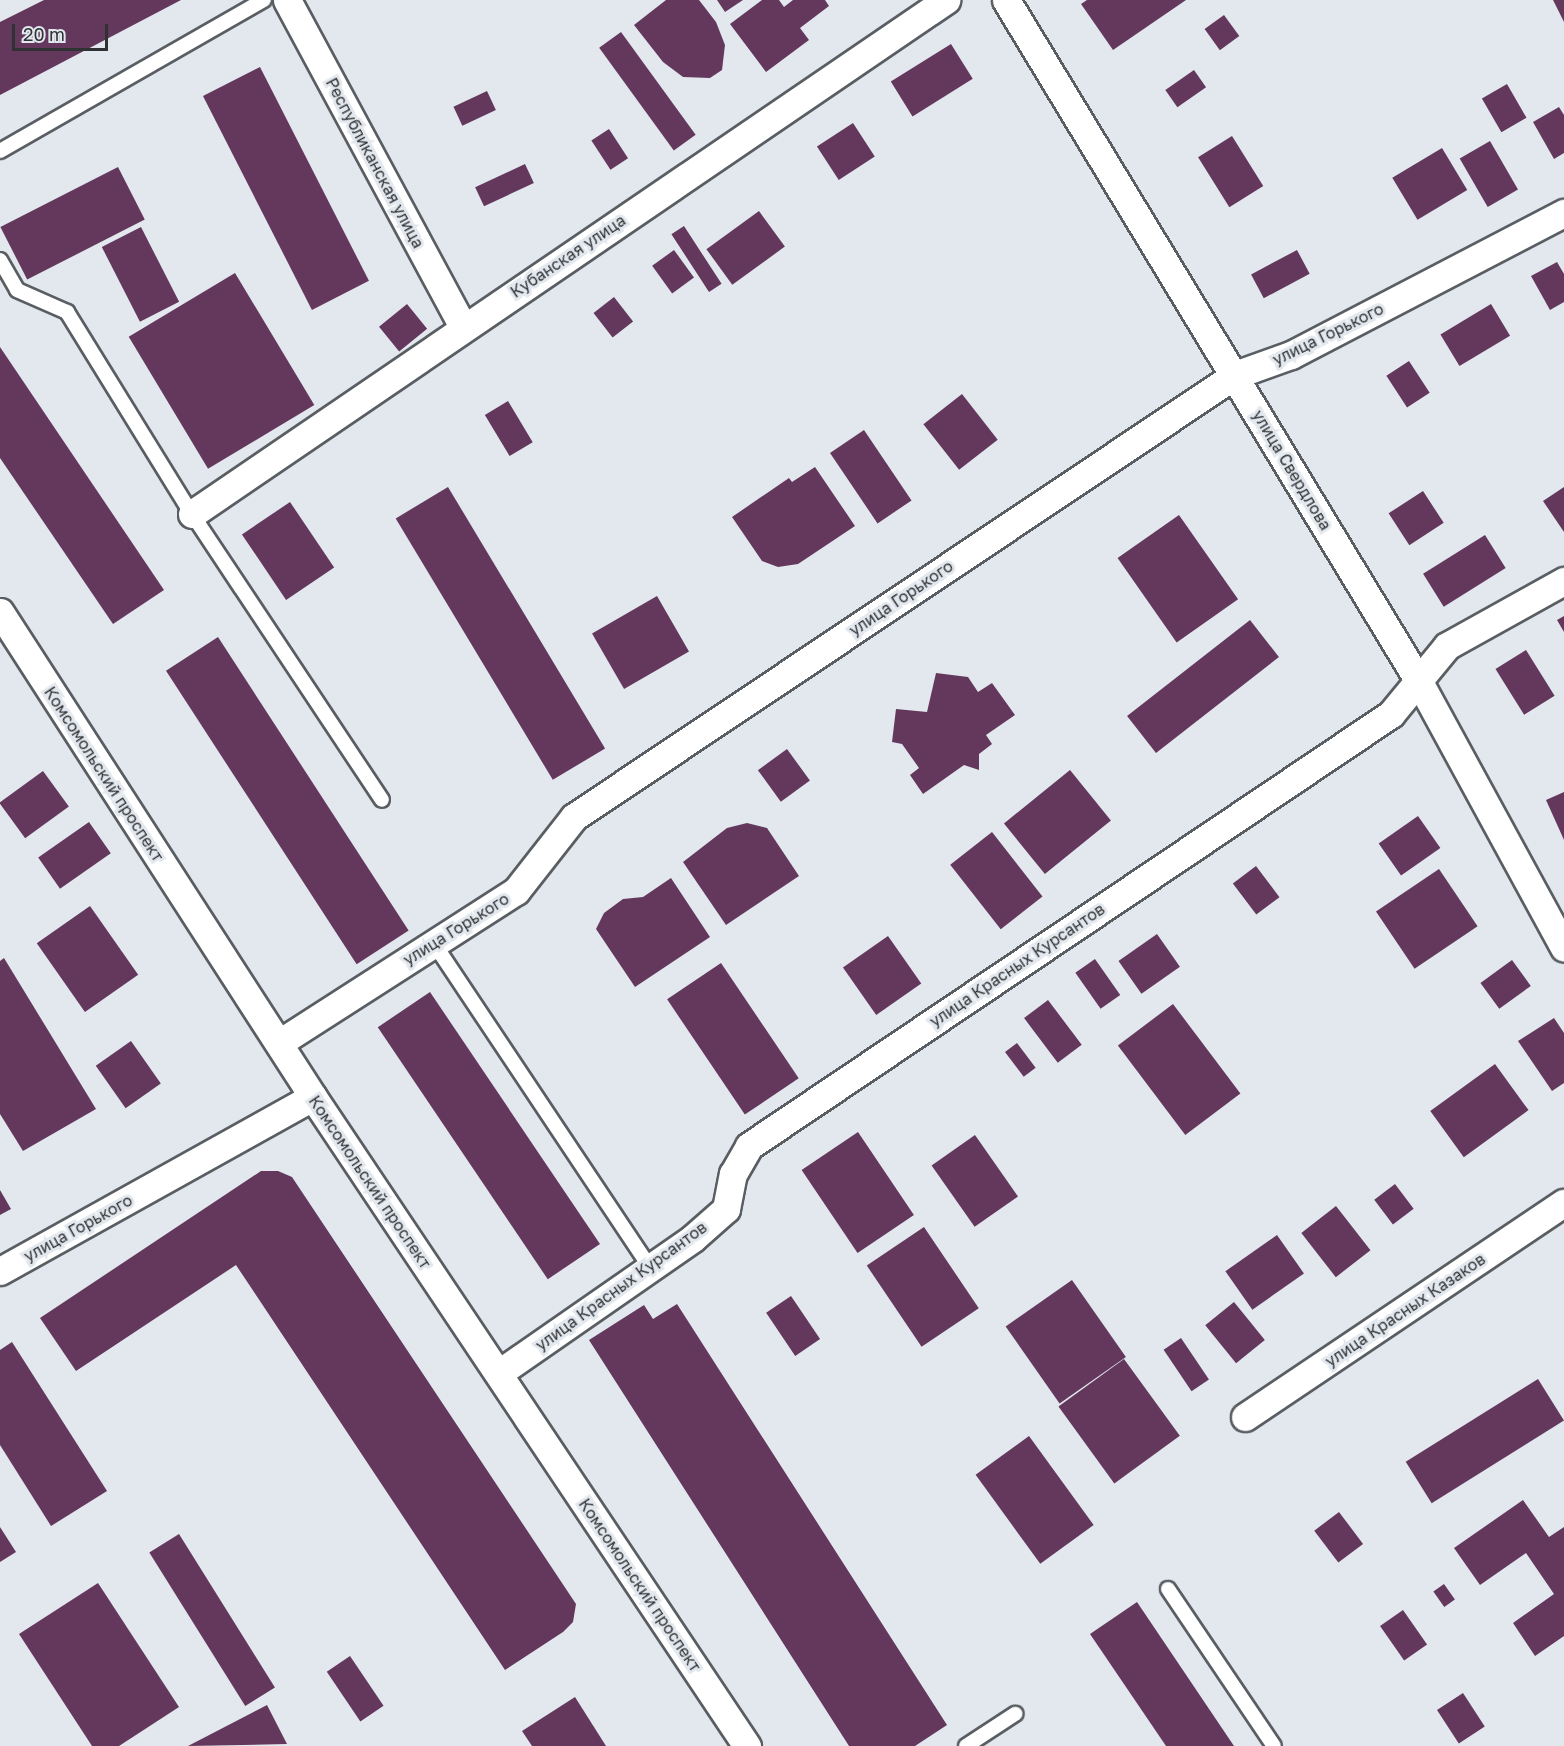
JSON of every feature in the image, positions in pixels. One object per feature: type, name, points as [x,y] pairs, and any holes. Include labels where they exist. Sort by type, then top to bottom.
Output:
[{"type":"street","name":"Республиканская улица","points":[[287,0],[463,327]]},
{"type":"street","name":"Кубанская улица","points":[[192,514],[463,327],[946,0]]},
{"type":"street","name":"улица Свердлова","points":[[1006,0],[1417,678],[1564,948]]},
{"type":"street","name":"улица Горького","points":[[279,1043],[516,891],[574,817],[1235,375],[1290,355],[1564,213]]},
{"type":"street","name":"улица Красных Курсантов","points":[[499,1374],[650,1267],[726,1209],[733,1174],[749,1146],[1391,714],[1417,678],[1447,646],[1564,581]]},
{"type":"street","name":"Комсомольский проспект","points":[[0,612],[313,1097],[747,1746]]},
{"type":"street","name":"улица Горького","points":[[0,1271],[313,1097]]},
{"type":"street","name":"улица Красных Казаков","points":[[1245,1417],[1564,1203]]},
{"type":"lane","points":[[0,152],[264,0]]},
{"type":"lane","points":[[0,260],[17,290],[67,312],[192,514],[382,800]]},
{"type":"lane","points":[[434,942],[650,1267]]},
{"type":"lane","points":[[1168,1589],[1274,1746]]},
{"type":"lane","points":[[966,1746],[1015,1714]]},
{"type":"building","points":[[44,0],[181,0],[0,95],[0,22]]},
{"type":"building","points":[[666,0],[699,0],[716,22],[725,45],[722,70],[710,78],[683,77],[663,62],[634,25]]},
{"type":"building","points":[[717,0],[743,0],[725,12]]},
{"type":"building","points":[[762,0],[779,0],[784,7],[793,0],[825,0],[829,6],[800,28],[809,40],[766,72],[730,24]]},
{"type":"building","points":[[1087,0],[1186,0],[1113,50],[1081,4]]},
{"type":"building","points":[[1553,0],[1564,0],[1564,22]]},
{"type":"building","points":[[1224,15],[1239,36],[1220,50],[1205,29]]},
{"type":"building","points":[[621,32],[696,135],[674,151],[599,48]]},
{"type":"building","points":[[951,44],[973,79],[913,116],[891,82]]},
{"type":"building","points":[[260,67],[369,281],[312,310],[203,96]]},
{"type":"building","points":[[1194,70],[1206,87],[1177,107],[1165,90]]},
{"type":"building","points":[[1507,84],[1526,118],[1501,132],[1482,98]]},
{"type":"building","points":[[487,91],[496,110],[462,126],[453,107]]},
{"type":"building","points":[[1559,107],[1564,115],[1564,153],[1554,159],[1533,122]]},
{"type":"building","points":[[853,123],[875,157],[839,180],[817,146]]},
{"type":"building","points":[[609,129],[628,158],[610,170],[591,140]]},
{"type":"building","points":[[1232,136],[1263,186],[1229,207],[1198,157]]},
{"type":"building","points":[[1490,141],[1518,189],[1488,207],[1460,158]]},
{"type":"building","points":[[1442,148],[1467,190],[1418,220],[1392,178]]},
{"type":"building","points":[[525,164],[534,183],[484,206],[475,187]]},
{"type":"building","points":[[118,167],[145,220],[27,279],[0,227]]},
{"type":"building","points":[[759,211],[785,247],[732,285],[706,249]]},
{"type":"building","points":[[684,226],[722,284],[709,292],[671,234]]},
{"type":"building","points":[[141,227],[179,302],[140,322],[102,247]]},
{"type":"building","points":[[674,250],[694,278],[672,293],[652,266]]},
{"type":"building","points":[[1297,250],[1310,274],[1264,298],[1251,274]]},
{"type":"building","points":[[1557,262],[1564,274],[1564,302],[1550,310],[1531,276]]},
{"type":"building","points":[[235,273],[314,405],[208,469],[129,337]]},
{"type":"building","points":[[614,297],[633,321],[613,337],[594,313]]},
{"type":"building","points":[[407,304],[427,329],[399,352],[379,327]]},
{"type":"building","points":[[1491,304],[1510,336],[1459,366],[1440,334]]},
{"type":"building","points":[[0,347],[164,590],[113,624],[0,458]]},
{"type":"building","points":[[1409,361],[1430,393],[1407,408],[1386,376]]},
{"type":"building","points":[[962,394],[998,440],[959,470],[923,424]]},
{"type":"building","points":[[508,401],[533,442],[510,456],[485,415]]},
{"type":"building","points":[[864,430],[912,500],[878,523],[830,453]]},
{"type":"building","points":[[815,467],[855,526],[798,564],[778,567],[762,561],[732,517],[789,478],[792,482]]},
{"type":"building","points":[[448,487],[605,748],[553,780],[396,518]]},
{"type":"building","points":[[1564,487],[1564,532],[1543,501]]},
{"type":"building","points":[[1423,491],[1444,523],[1409,545],[1389,513]]},
{"type":"building","points":[[290,502],[334,567],[286,600],[242,534]]},
{"type":"building","points":[[1179,515],[1238,599],[1177,642],[1118,558]]},
{"type":"building","points":[[1485,535],[1506,568],[1444,607],[1423,574]]},
{"type":"building","points":[[657,596],[689,651],[624,689],[592,634]]},
{"type":"building","points":[[1564,616],[1564,632],[1557,620]]},
{"type":"building","points":[[1250,620],[1279,657],[1156,753],[1127,716]]},
{"type":"building","points":[[218,637],[409,931],[357,964],[166,671]]},
{"type":"building","points":[[1526,650],[1555,696],[1524,715],[1495,669]]},
{"type":"building","points":[[936,673],[968,677],[978,692],[992,683],[1015,715],[986,735],[992,744],[979,754],[979,770],[964,765],[923,794],[910,775],[919,768],[902,744],[892,742],[896,709],[927,712]]},
{"type":"building","points":[[787,749],[810,781],[781,802],[758,770]]},
{"type":"building","points":[[1070,770],[1111,821],[1045,874],[1004,823]]},
{"type":"building","points":[[43,771],[69,807],[25,838],[0,802]]},
{"type":"building","points":[[1564,792],[1564,840],[1546,800]]},
{"type":"building","points":[[1418,816],[1440,848],[1401,875],[1379,844]]},
{"type":"building","points":[[89,822],[111,853],[60,889],[38,858]]},
{"type":"building","points":[[747,823],[767,828],[799,876],[726,925],[683,862],[727,828]]},
{"type":"building","points":[[992,832],[1042,897],[1001,929],[950,865]]},
{"type":"building","points":[[1256,866],[1279,897],[1256,915],[1233,883]]},
{"type":"building","points":[[1439,869],[1478,926],[1415,969],[1376,911]]},
{"type":"building","points":[[671,878],[710,937],[635,987],[596,929],[604,913],[623,899],[643,897]]},
{"type":"building","points":[[90,906],[138,975],[85,1012],[37,943]]},
{"type":"building","points":[[1157,934],[1180,967],[1141,994],[1118,961]]},
{"type":"building","points":[[888,936],[921,984],[876,1015],[843,968]]},
{"type":"building","points":[[4,958],[96,1109],[23,1151],[0,1114],[0,961]]},
{"type":"building","points":[[1095,959],[1120,995],[1101,1009],[1075,973]]},
{"type":"building","points":[[1512,960],[1531,986],[1499,1009],[1480,983]]},
{"type":"building","points":[[721,963],[799,1078],[745,1115],[667,999]]},
{"type":"building","points":[[430,992],[600,1244],[548,1279],[378,1027]]},
{"type":"building","points":[[1048,1000],[1082,1045],[1058,1063],[1024,1018]]},
{"type":"building","points":[[1173,1004],[1240,1093],[1185,1135],[1118,1046]]},
{"type":"building","points":[[1554,1018],[1564,1033],[1564,1083],[1552,1091],[1518,1041]]},
{"type":"building","points":[[131,1041],[161,1084],[126,1108],[96,1066]]},
{"type":"building","points":[[1017,1043],[1036,1068],[1024,1077],[1005,1052]]},
{"type":"building","points":[[1495,1064],[1529,1110],[1464,1157],[1430,1111]]},
{"type":"building","points":[[858,1132],[914,1215],[858,1253],[802,1170]]},
{"type":"building","points":[[975,1135],[1018,1196],[975,1227],[932,1165]]},
{"type":"building","points":[[261,1171],[278,1171],[292,1177],[576,1604],[573,1622],[563,1632],[505,1670],[236,1265],[76,1371],[40,1318]]},
{"type":"building","points":[[1395,1184],[1414,1209],[1393,1224],[1374,1200]]},
{"type":"building","points":[[0,1190],[11,1209],[0,1215]]},
{"type":"building","points":[[1336,1206],[1370,1250],[1336,1277],[1301,1233]]},
{"type":"building","points":[[924,1227],[979,1308],[922,1347],[867,1266]]},
{"type":"building","points":[[1277,1235],[1304,1274],[1252,1310],[1225,1271]]},
{"type":"building","points":[[1072,1280],[1126,1357],[1060,1403],[1006,1326]]},
{"type":"building","points":[[791,1296],[820,1339],[795,1356],[766,1313]]},
{"type":"building","points":[[1234,1302],[1265,1340],[1236,1363],[1205,1325]]},
{"type":"building","points":[[677,1304],[947,1725],[915,1746],[849,1746],[589,1340],[644,1305],[653,1319]]},
{"type":"building","points":[[1181,1338],[1209,1379],[1192,1391],[1164,1350]]},
{"type":"building","points":[[12,1342],[107,1491],[51,1526],[0,1445],[0,1350]]},
{"type":"building","points":[[1124,1359],[1180,1436],[1114,1483],[1058,1407]]},
{"type":"building","points":[[1538,1379],[1564,1421],[1432,1503],[1406,1462]]},
{"type":"building","points":[[1029,1436],[1094,1525],[1040,1564],[976,1475]]},
{"type":"building","points":[[1523,1500],[1549,1537],[1564,1527],[1564,1636],[1535,1656],[1513,1623],[1554,1594],[1526,1553],[1480,1585],[1454,1548]]},
{"type":"building","points":[[1339,1512],[1363,1544],[1338,1563],[1314,1531]]},
{"type":"building","points":[[0,1527],[16,1552],[0,1562]]},
{"type":"building","points":[[179,1534],[275,1687],[245,1706],[149,1553]]},
{"type":"building","points":[[98,1583],[179,1707],[119,1746],[92,1746],[19,1634]]},
{"type":"building","points":[[1444,1584],[1455,1600],[1444,1607],[1433,1591]]},
{"type":"building","points":[[1137,1602],[1234,1746],[1166,1746],[1090,1634]]},
{"type":"building","points":[[1403,1610],[1427,1644],[1404,1660],[1380,1626]]},
{"type":"building","points":[[350,1656],[384,1706],[360,1721],[327,1672]]},
{"type":"building","points":[[1463,1693],[1485,1727],[1459,1743],[1437,1710]]},
{"type":"building","points":[[575,1697],[606,1746],[532,1746],[522,1731]]},
{"type":"building","points":[[267,1705],[287,1744],[188,1746]]}]
